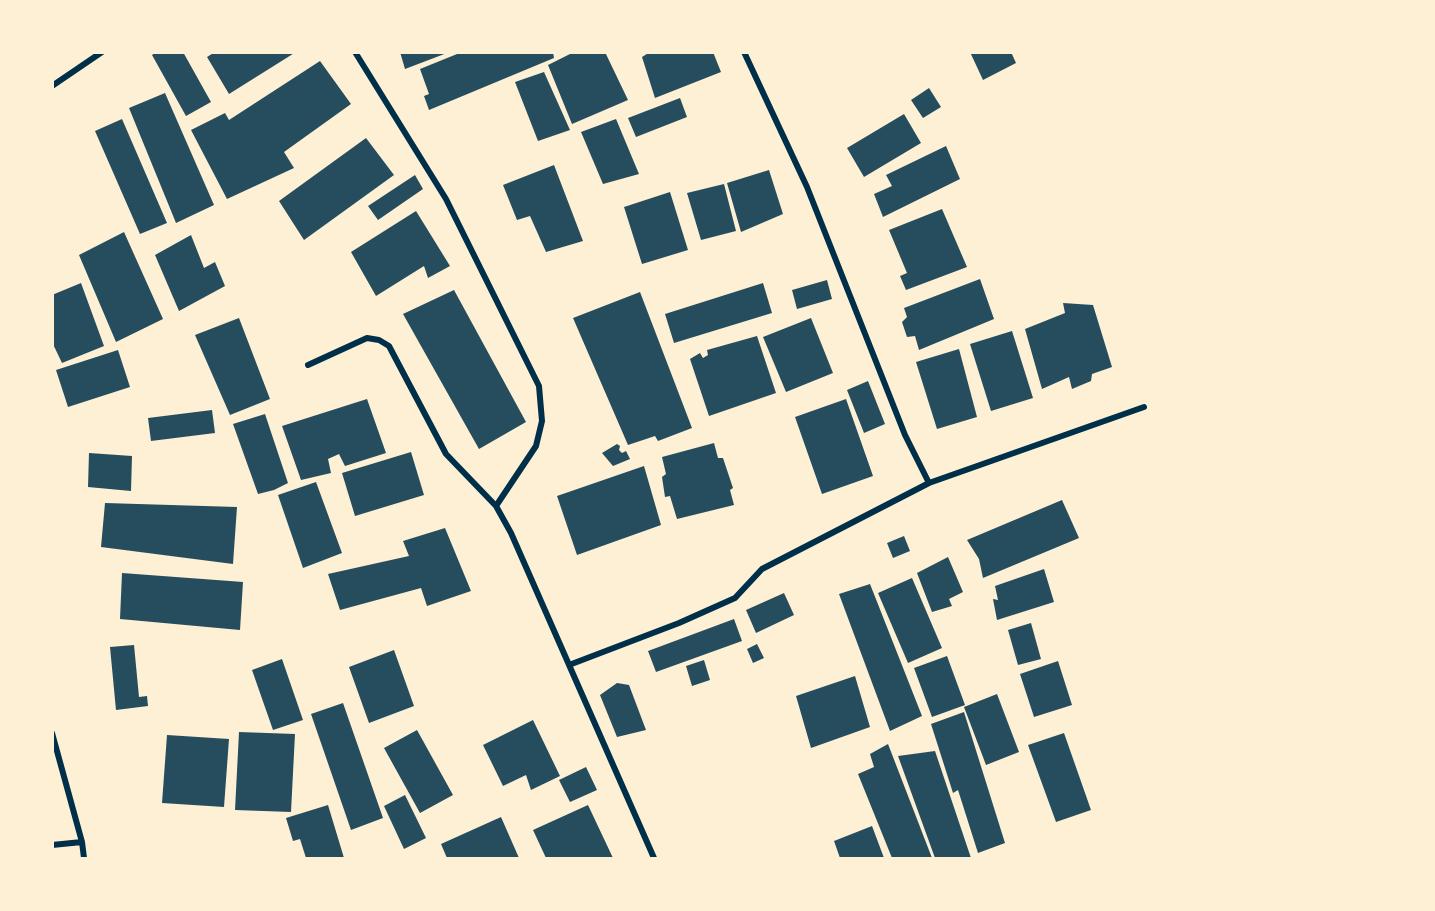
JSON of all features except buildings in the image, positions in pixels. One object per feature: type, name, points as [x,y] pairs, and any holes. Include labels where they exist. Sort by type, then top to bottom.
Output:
[{"type":"street","points":[[52,86],[102,52]]},
{"type":"street","points":[[355,52],[446,199],[539,386],[542,421],[536,446],[496,506]]},
{"type":"street","points":[[744,52],[807,187],[905,435],[929,483]]},
{"type":"street","points":[[308,365],[367,338],[379,340],[389,346],[446,454],[496,506],[511,533],[654,858]]},
{"type":"street","points":[[569,665],[679,623],[735,598],[762,569],[929,483],[1144,407]]},
{"type":"street","points":[[52,733],[82,842],[84,858]]},
{"type":"street","points":[[52,845],[82,842]]}]
